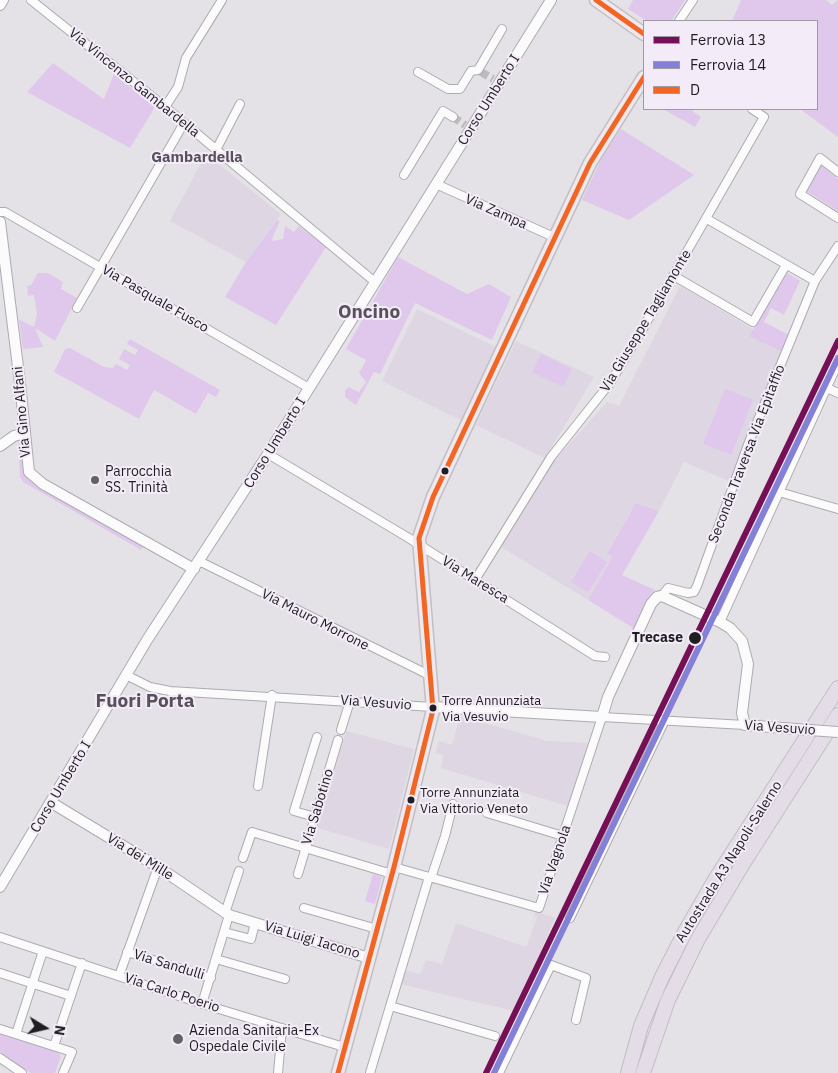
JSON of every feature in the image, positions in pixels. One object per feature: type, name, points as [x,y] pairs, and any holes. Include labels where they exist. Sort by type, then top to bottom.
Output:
[{"type":"highway","name":"Autostrada A3 Napoli-Salerno","points":[[628,1073],[650,1005],[686,930],[716,878],[838,688]]},
{"type":"highway","name":"Autostrada A3 Napoli-Salerno","points":[[643,1073],[668,1000],[698,939],[744,862],[838,715]]},
{"type":"main road","points":[[596,0],[643,33]]},
{"type":"main road","points":[[338,1073],[393,870],[433,707],[419,545],[433,497],[590,163],[643,79]]},
{"type":"street","points":[[0,5],[3,0]]},
{"type":"street","name":"Via Vincenzo Gambardella","points":[[30,0],[165,107],[375,282]]},
{"type":"street","points":[[165,107],[178,87],[186,58],[222,0]]},
{"type":"street","name":"Corso Umberto I","points":[[0,888],[126,675],[268,454],[436,184],[496,81],[551,0]]},
{"type":"street","points":[[680,20],[693,0]]},
{"type":"street","points":[[418,72],[452,90],[460,89],[471,72],[480,71],[502,29]]},
{"type":"street","points":[[216,150],[240,104]]},
{"type":"street","name":"Via Giuseppe Tagliamonte","points":[[475,580],[551,457],[615,376],[764,117],[754,110]]},
{"type":"street","points":[[404,175],[443,111],[453,118]]},
{"type":"street","points":[[77,308],[184,123]]},
{"type":"street","points":[[838,172],[820,158],[800,194],[838,218]]},
{"type":"street","name":"Via Zampa","points":[[436,184],[556,238]]},
{"type":"street","name":"Via Pasquale Fusco","points":[[0,212],[5,212],[309,388]]},
{"type":"street","points":[[707,219],[815,281],[838,246]]},
{"type":"street","name":"Via Gino Alfani","points":[[0,222],[25,433],[26,460],[33,478],[196,565]]},
{"type":"street","points":[[674,276],[753,322],[786,265]]},
{"type":"street","name":"Seconda Traversa Via Epitaffio","points":[[662,596],[668,588],[688,594],[694,592],[698,586],[749,442],[815,281]]},
{"type":"street","points":[[720,622],[838,363]]},
{"type":"street","points":[[827,388],[838,393]]},
{"type":"street","points":[[0,446],[14,436],[25,433]]},
{"type":"street","name":"Via Maresca","points":[[268,454],[419,545],[595,656],[605,657]]},
{"type":"street","points":[[779,492],[838,510]]},
{"type":"street","name":"Via Mauro Morrone","points":[[196,565],[431,676]]},
{"type":"street","points":[[602,717],[608,698],[651,604],[657,597],[662,596],[720,622],[736,633],[742,641],[748,664],[742,713],[745,726]]},
{"type":"street","name":"Via Vesuvio","points":[[126,675],[159,690],[838,732]]},
{"type":"street","points":[[258,786],[272,696]]},
{"type":"street","points":[[342,730],[350,701]]},
{"type":"street","name":"Via Vagnola","points":[[430,878],[539,908],[602,717]]},
{"type":"street","points":[[570,918],[665,720]]},
{"type":"street","points":[[315,817],[294,811],[318,737]]},
{"type":"street","name":"Via Sabotino","points":[[298,874],[338,740]]},
{"type":"street","name":"Via dei Mille","points":[[52,803],[158,867],[227,914],[255,923]]},
{"type":"street","points":[[370,1073],[430,878],[445,836],[453,804]]},
{"type":"street","points":[[487,813],[563,836]]},
{"type":"street","points":[[243,858],[252,832],[305,848],[430,878]]},
{"type":"street","points":[[119,976],[158,867]]},
{"type":"street","points":[[202,1004],[224,932],[239,871]]},
{"type":"street","points":[[304,908],[377,929]]},
{"type":"street","points":[[224,932],[251,939],[255,923]]},
{"type":"street","name":"Via Luigi Iacono","points":[[255,923],[369,958]]},
{"type":"street","name":"Via Carlo Poerio","points":[[0,937],[202,1004],[344,1047]]},
{"type":"street","points":[[16,1034],[43,951]]},
{"type":"street","name":"Via Sandulli","points":[[127,952],[211,978]]},
{"type":"street","points":[[216,960],[285,979]]},
{"type":"street","points":[[54,1046],[82,964]]},
{"type":"street","points":[[499,1073],[551,965],[586,978],[576,1020]]},
{"type":"street","points":[[0,973],[71,996]]},
{"type":"street","points":[[390,1006],[495,1036]]},
{"type":"street","points":[[278,1073],[282,1028]]},
{"type":"street","points":[[0,1029],[72,1052],[63,1073]]},
{"type":"street","points":[[0,1058],[22,1073]]},
{"type":"shaded area","points":[[633,0],[685,0],[672,20],[645,20],[628,9]]},
{"type":"shaded area","points":[[741,0],[826,0],[832,5],[838,0],[838,137],[801,110],[818,110],[818,20],[732,20]]},
{"type":"shaded area","points":[[53,63],[104,99],[114,74],[155,107],[130,148],[27,92]]},
{"type":"shaded area","points":[[665,110],[691,110],[701,117],[695,127]]},
{"type":"shaded area","points":[[621,129],[694,175],[629,220],[582,200],[603,155]]},
{"type":"shaded area","points":[[206,154],[281,214],[246,262],[170,221]]},
{"type":"shaded area","points":[[821,165],[838,179],[838,211],[806,191]]},
{"type":"shaded area","points":[[277,220],[280,221],[271,241],[283,239],[285,226],[294,232],[299,226],[326,247],[276,325],[225,297],[246,262]]},
{"type":"shaded area","points":[[398,257],[467,294],[489,284],[511,297],[492,340],[415,303],[380,374],[374,372],[356,405],[345,397],[345,391],[348,387],[359,392],[366,382],[359,373],[366,360],[346,349]]},
{"type":"shaded area","points":[[38,273],[48,273],[63,282],[61,289],[77,298],[55,341],[35,328],[43,347],[23,349],[19,319],[34,327],[37,314],[34,295],[28,296],[27,286],[31,285]]},
{"type":"shaded area","points":[[787,273],[800,281],[784,315],[771,308],[764,322],[789,335],[782,352],[749,336]]},
{"type":"shaded area","points":[[680,286],[753,329],[750,336],[782,352],[731,482],[684,462],[659,511],[636,503],[607,552],[612,556],[588,600],[501,547],[553,462],[607,402],[619,406]]},
{"type":"shaded area","points":[[417,309],[502,350],[467,423],[382,381]]},
{"type":"shaded area","points":[[130,339],[220,390],[216,397],[208,393],[196,414],[154,390],[139,419],[54,372],[65,349],[70,348],[104,367],[113,368],[116,364],[127,370],[130,365],[119,359],[124,349],[135,355],[138,350],[127,344]]},
{"type":"shaded area","points":[[516,341],[594,377],[545,458],[476,425]]},
{"type":"shaded area","points":[[541,354],[572,369],[563,387],[532,372]]},
{"type":"shaded area","points":[[725,389],[753,400],[731,455],[703,444]]},
{"type":"shaded area","points":[[25,433],[29,472],[146,542],[141,550],[23,482],[20,477],[18,435]]},
{"type":"shaded area","points":[[636,503],[659,511],[622,575],[655,590],[650,595],[635,629],[588,600],[612,557],[607,553]]},
{"type":"shaded area","points":[[590,551],[607,562],[588,592],[571,582]]},
{"type":"shaded area","points":[[460,716],[547,741],[592,743],[571,807],[441,768],[443,755],[435,753],[439,741],[452,745]]},
{"type":"shaded area","points":[[346,731],[414,749],[389,849],[318,828]]},
{"type":"shaded area","points":[[373,874],[382,877],[375,904],[365,901]]},
{"type":"shaded area","points":[[535,911],[555,918],[514,1011],[400,984],[405,970],[420,974],[426,960],[442,964],[456,923],[526,947],[537,917],[534,917]]},
{"type":"shaded area","points":[[0,1033],[56,1051],[61,1056],[55,1073],[31,1073],[0,1052]]},
{"type":"tunnel","points":[[481,72],[493,79]]},
{"type":"tunnel","points":[[453,117],[465,125]]},
{"type":"rail line","name":"13","points":[[486,1073],[838,341]]},
{"type":"rail line","name":"14","points":[[494,1073],[838,358]]},
{"type":"transit line","name":"D","points":[[596,0],[643,33]]},
{"type":"transit line","name":"D","points":[[338,1073],[394,867],[433,710],[419,538],[433,497],[590,163],[643,79]]},
{"type":"place","name":"Parrocchia SS. Trinità","points":[[95,480]]},
{"type":"place","name":"Trecase","points":[[695,638]]},
{"type":"place","name":"Torre Annunziata Via Vesuvio","points":[[433,708]]},
{"type":"place","name":"Torre Annunziata Via Vittorio Veneto","points":[[411,800]]},
{"type":"place","name":"Azienda Sanitaria-Ex Ospedale Civile","points":[[178,1039]]},
{"type":"district","name":"Gambardella","points":[[197,158]]},
{"type":"district","name":"Oncino","points":[[369,313]]},
{"type":"district","name":"Fuori Porta","points":[[145,702]]}]
